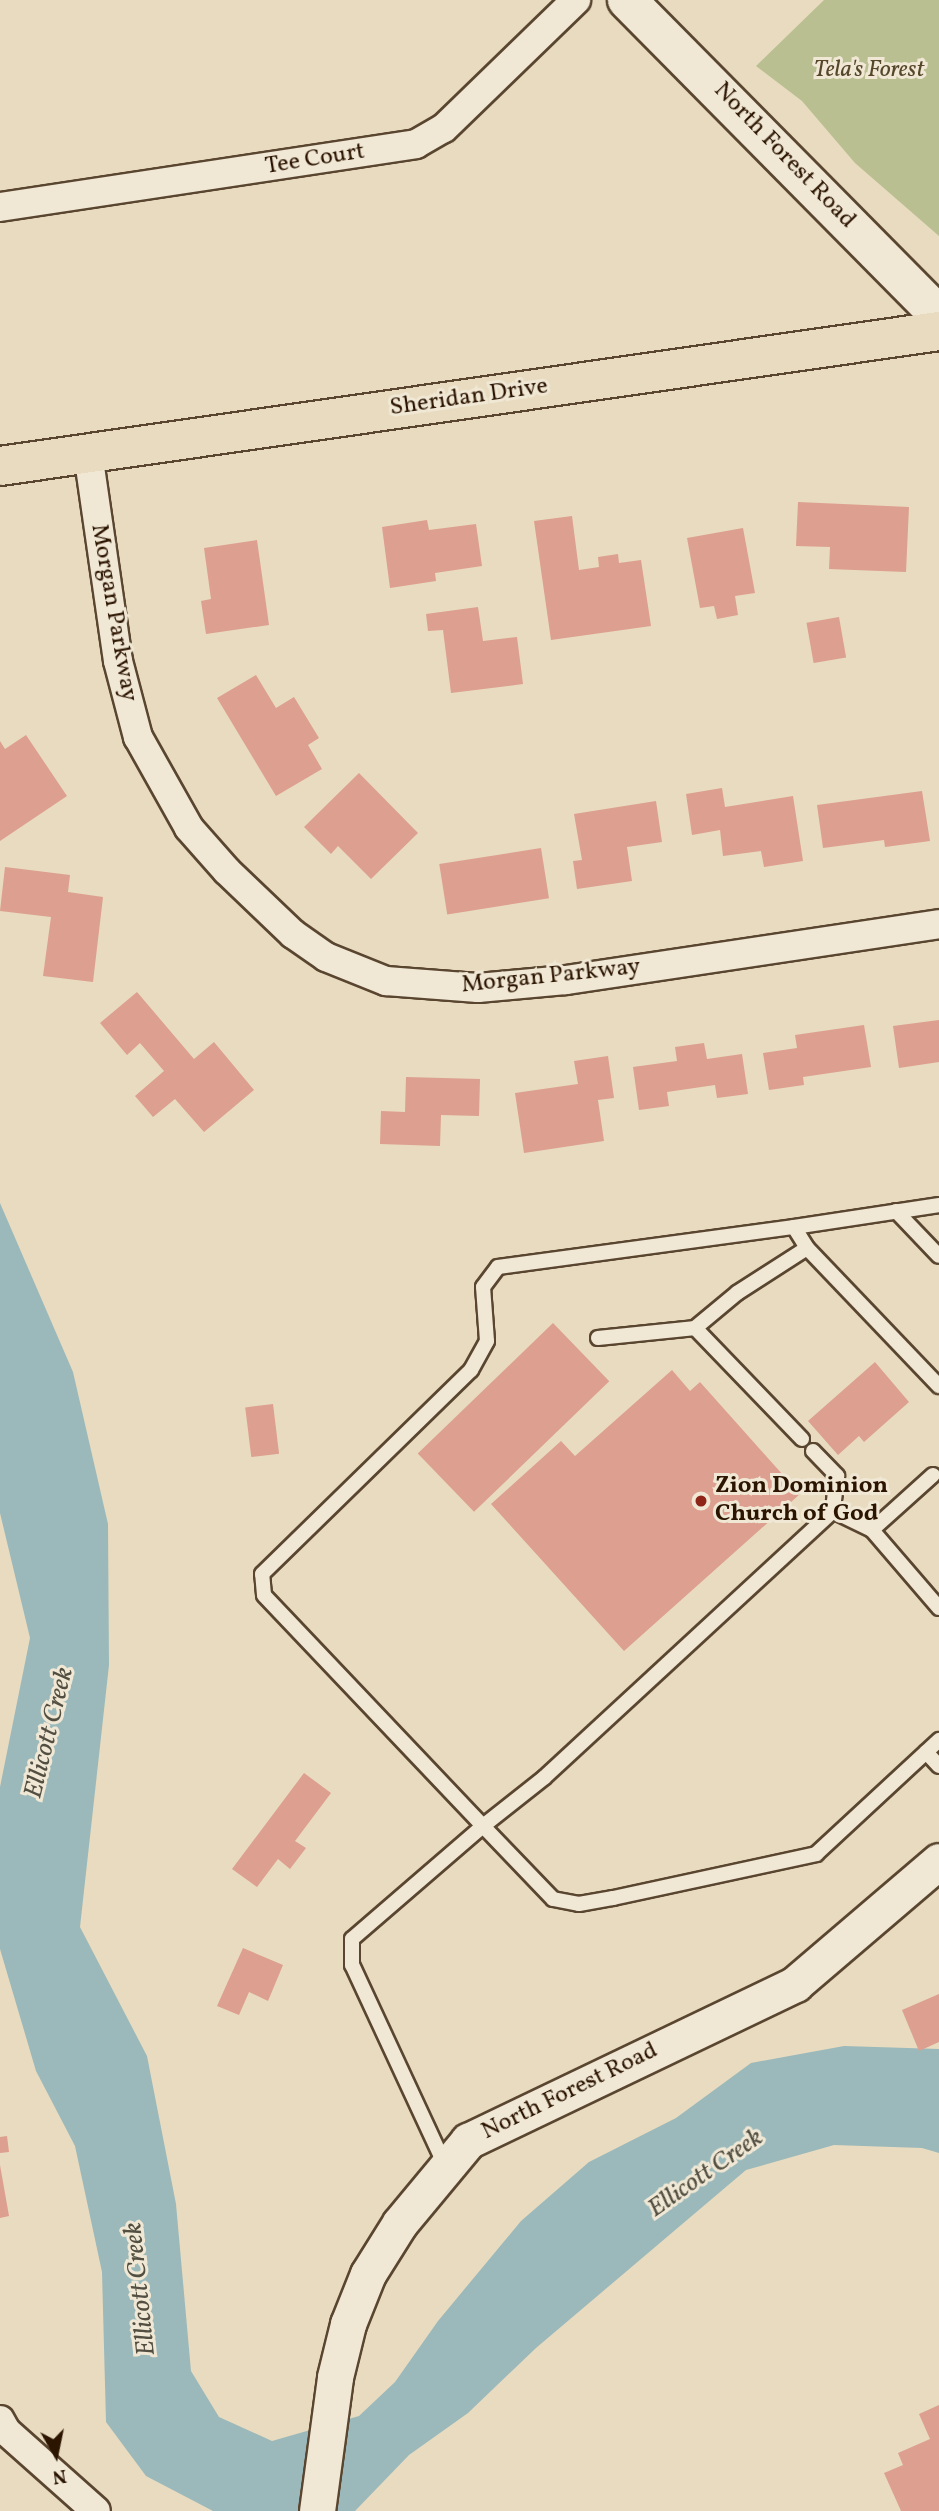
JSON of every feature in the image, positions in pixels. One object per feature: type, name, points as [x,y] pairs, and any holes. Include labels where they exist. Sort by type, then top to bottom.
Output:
[{"type":"main road","name":"North Forest Road","points":[[627,0],[939,315]]},
{"type":"main road","name":"Sheridan Drive","points":[[0,466],[939,331]]},
{"type":"street","name":"Tee Court","points":[[0,207],[416,144],[444,128],[576,0]]},
{"type":"street","name":"Morgan Parkway","points":[[88,453],[118,661],[138,737],[159,780],[212,854],[293,934],[326,957],[386,981],[478,988],[566,980],[939,924]]},
{"type":"street","name":"North Forest Road","points":[[317,2511],[335,2377],[348,2324],[368,2274],[400,2223],[468,2141],[795,1984],[939,1861]]},
{"type":"street","points":[[0,2420],[6,2431],[96,2511]]},
{"type":"lane","points":[[939,1205],[498,1267],[483,1287],[487,1342],[471,1370],[262,1574],[264,1595],[553,1899],[579,1903],[602,1900],[816,1854],[939,1740]]},
{"type":"lane","points":[[896,1211],[939,1256]]},
{"type":"lane","points":[[794,1227],[807,1248],[939,1385]]},
{"type":"lane","points":[[598,1338],[695,1328],[737,1293],[807,1248]]},
{"type":"lane","points":[[695,1328],[802,1439]]},
{"type":"lane","points":[[446,2166],[352,1965],[352,1940],[483,1826],[545,1777],[833,1511],[837,1476],[813,1451]]},
{"type":"lane","points":[[872,1530],[937,1473]]},
{"type":"lane","points":[[833,1511],[872,1530],[939,1608]]},
{"type":"lane","points":[[926,1752],[939,1766]]},
{"type":"green space","name":"Tela's Forest","points":[[824,0],[939,0],[939,236],[855,163],[802,101],[756,66]]},
{"type":"water","name":"Ellicott Creek","points":[[0,1203],[73,1372],[108,1524],[109,1665],[80,1927],[147,2056],[176,2204],[191,2371],[219,2417],[272,2441],[359,2416],[395,2382],[438,2321],[521,2221],[589,2162],[676,2118],[751,2063],[844,2046],[939,2049],[939,2153],[922,2148],[834,2145],[746,2170],[536,2348],[468,2413],[409,2455],[355,2511],[213,2511],[146,2476],[106,2422],[102,2272],[75,2146],[36,2071],[0,1949],[0,1787],[30,1638],[0,1513]]},
{"type":"building","points":[[798,502],[909,507],[906,572],[829,569],[830,547],[796,546]]},
{"type":"building","points":[[572,516],[579,570],[599,567],[598,557],[618,554],[619,563],[641,560],[651,626],[551,640],[534,521]]},
{"type":"building","points":[[427,520],[429,530],[476,524],[482,566],[435,573],[436,581],[390,588],[382,527]]},
{"type":"building","points":[[743,528],[755,593],[735,596],[738,615],[717,619],[714,606],[700,608],[687,538]]},
{"type":"building","points":[[257,540],[269,625],[206,634],[201,601],[211,599],[204,548]]},
{"type":"building","points":[[478,607],[483,641],[517,637],[523,684],[451,693],[443,630],[428,631],[426,614]]},
{"type":"building","points":[[839,617],[846,657],[814,663],[807,623]]},
{"type":"building","points":[[256,675],[276,708],[294,697],[319,738],[308,745],[322,769],[276,796],[217,698]]},
{"type":"building","points":[[26,735],[67,796],[0,841],[0,741],[5,749]]},
{"type":"building","points":[[359,773],[418,833],[371,879],[338,846],[331,854],[304,827]]},
{"type":"building","points":[[722,788],[725,807],[793,796],[803,861],[764,867],[761,851],[723,856],[720,830],[692,835],[686,794]]},
{"type":"building","points":[[922,791],[930,841],[885,847],[884,840],[823,848],[817,805]]},
{"type":"building","points":[[656,801],[662,842],[627,847],[632,881],[577,889],[573,861],[582,860],[574,814]]},
{"type":"building","points":[[541,848],[549,898],[447,914],[439,864]]},
{"type":"building","points":[[5,867],[70,875],[68,892],[103,897],[93,982],[43,976],[51,917],[0,911]]},
{"type":"building","points":[[137,992],[194,1059],[214,1042],[254,1090],[204,1132],[175,1099],[153,1117],[135,1096],[164,1071],[140,1043],[127,1055],[100,1023]]},
{"type":"building","points":[[939,1020],[939,1062],[899,1068],[893,1026]]},
{"type":"building","points":[[864,1025],[871,1067],[803,1077],[804,1085],[769,1090],[763,1053],[797,1048],[795,1035]]},
{"type":"building","points":[[704,1043],[707,1059],[742,1054],[748,1094],[717,1098],[715,1085],[667,1092],[669,1106],[639,1110],[633,1067],[677,1061],[675,1047]]},
{"type":"building","points":[[608,1056],[614,1098],[598,1100],[604,1141],[524,1153],[515,1093],[578,1084],[574,1061]]},
{"type":"building","points":[[406,1077],[480,1079],[479,1116],[441,1115],[440,1146],[380,1144],[381,1111],[405,1112]]},
{"type":"building","points":[[553,1323],[609,1381],[474,1512],[418,1454]]},
{"type":"building","points":[[875,1362],[909,1402],[864,1442],[859,1436],[838,1455],[808,1421]]},
{"type":"building","points":[[672,1370],[690,1391],[700,1382],[800,1494],[624,1651],[491,1504],[561,1441],[575,1456]]},
{"type":"building","points":[[273,1404],[279,1454],[251,1457],[245,1407]]},
{"type":"building","points":[[304,1773],[331,1793],[295,1841],[306,1848],[290,1869],[278,1859],[257,1887],[232,1869]]},
{"type":"building","points":[[243,1948],[283,1965],[268,2001],[249,1992],[239,2015],[217,2006]]},
{"type":"building","points":[[939,1994],[939,2042],[919,2051],[902,2010]]},
{"type":"building","points":[[7,2136],[9,2152],[0,2153],[0,2137]]},
{"type":"building","points":[[0,2165],[9,2216],[0,2218]]},
{"type":"building","points":[[939,2405],[939,2511],[901,2511],[884,2473],[903,2465],[898,2453],[930,2439],[919,2414]]},
{"type":"place","name":"Zion Dominion Church of God","points":[[701,1501]]}]
